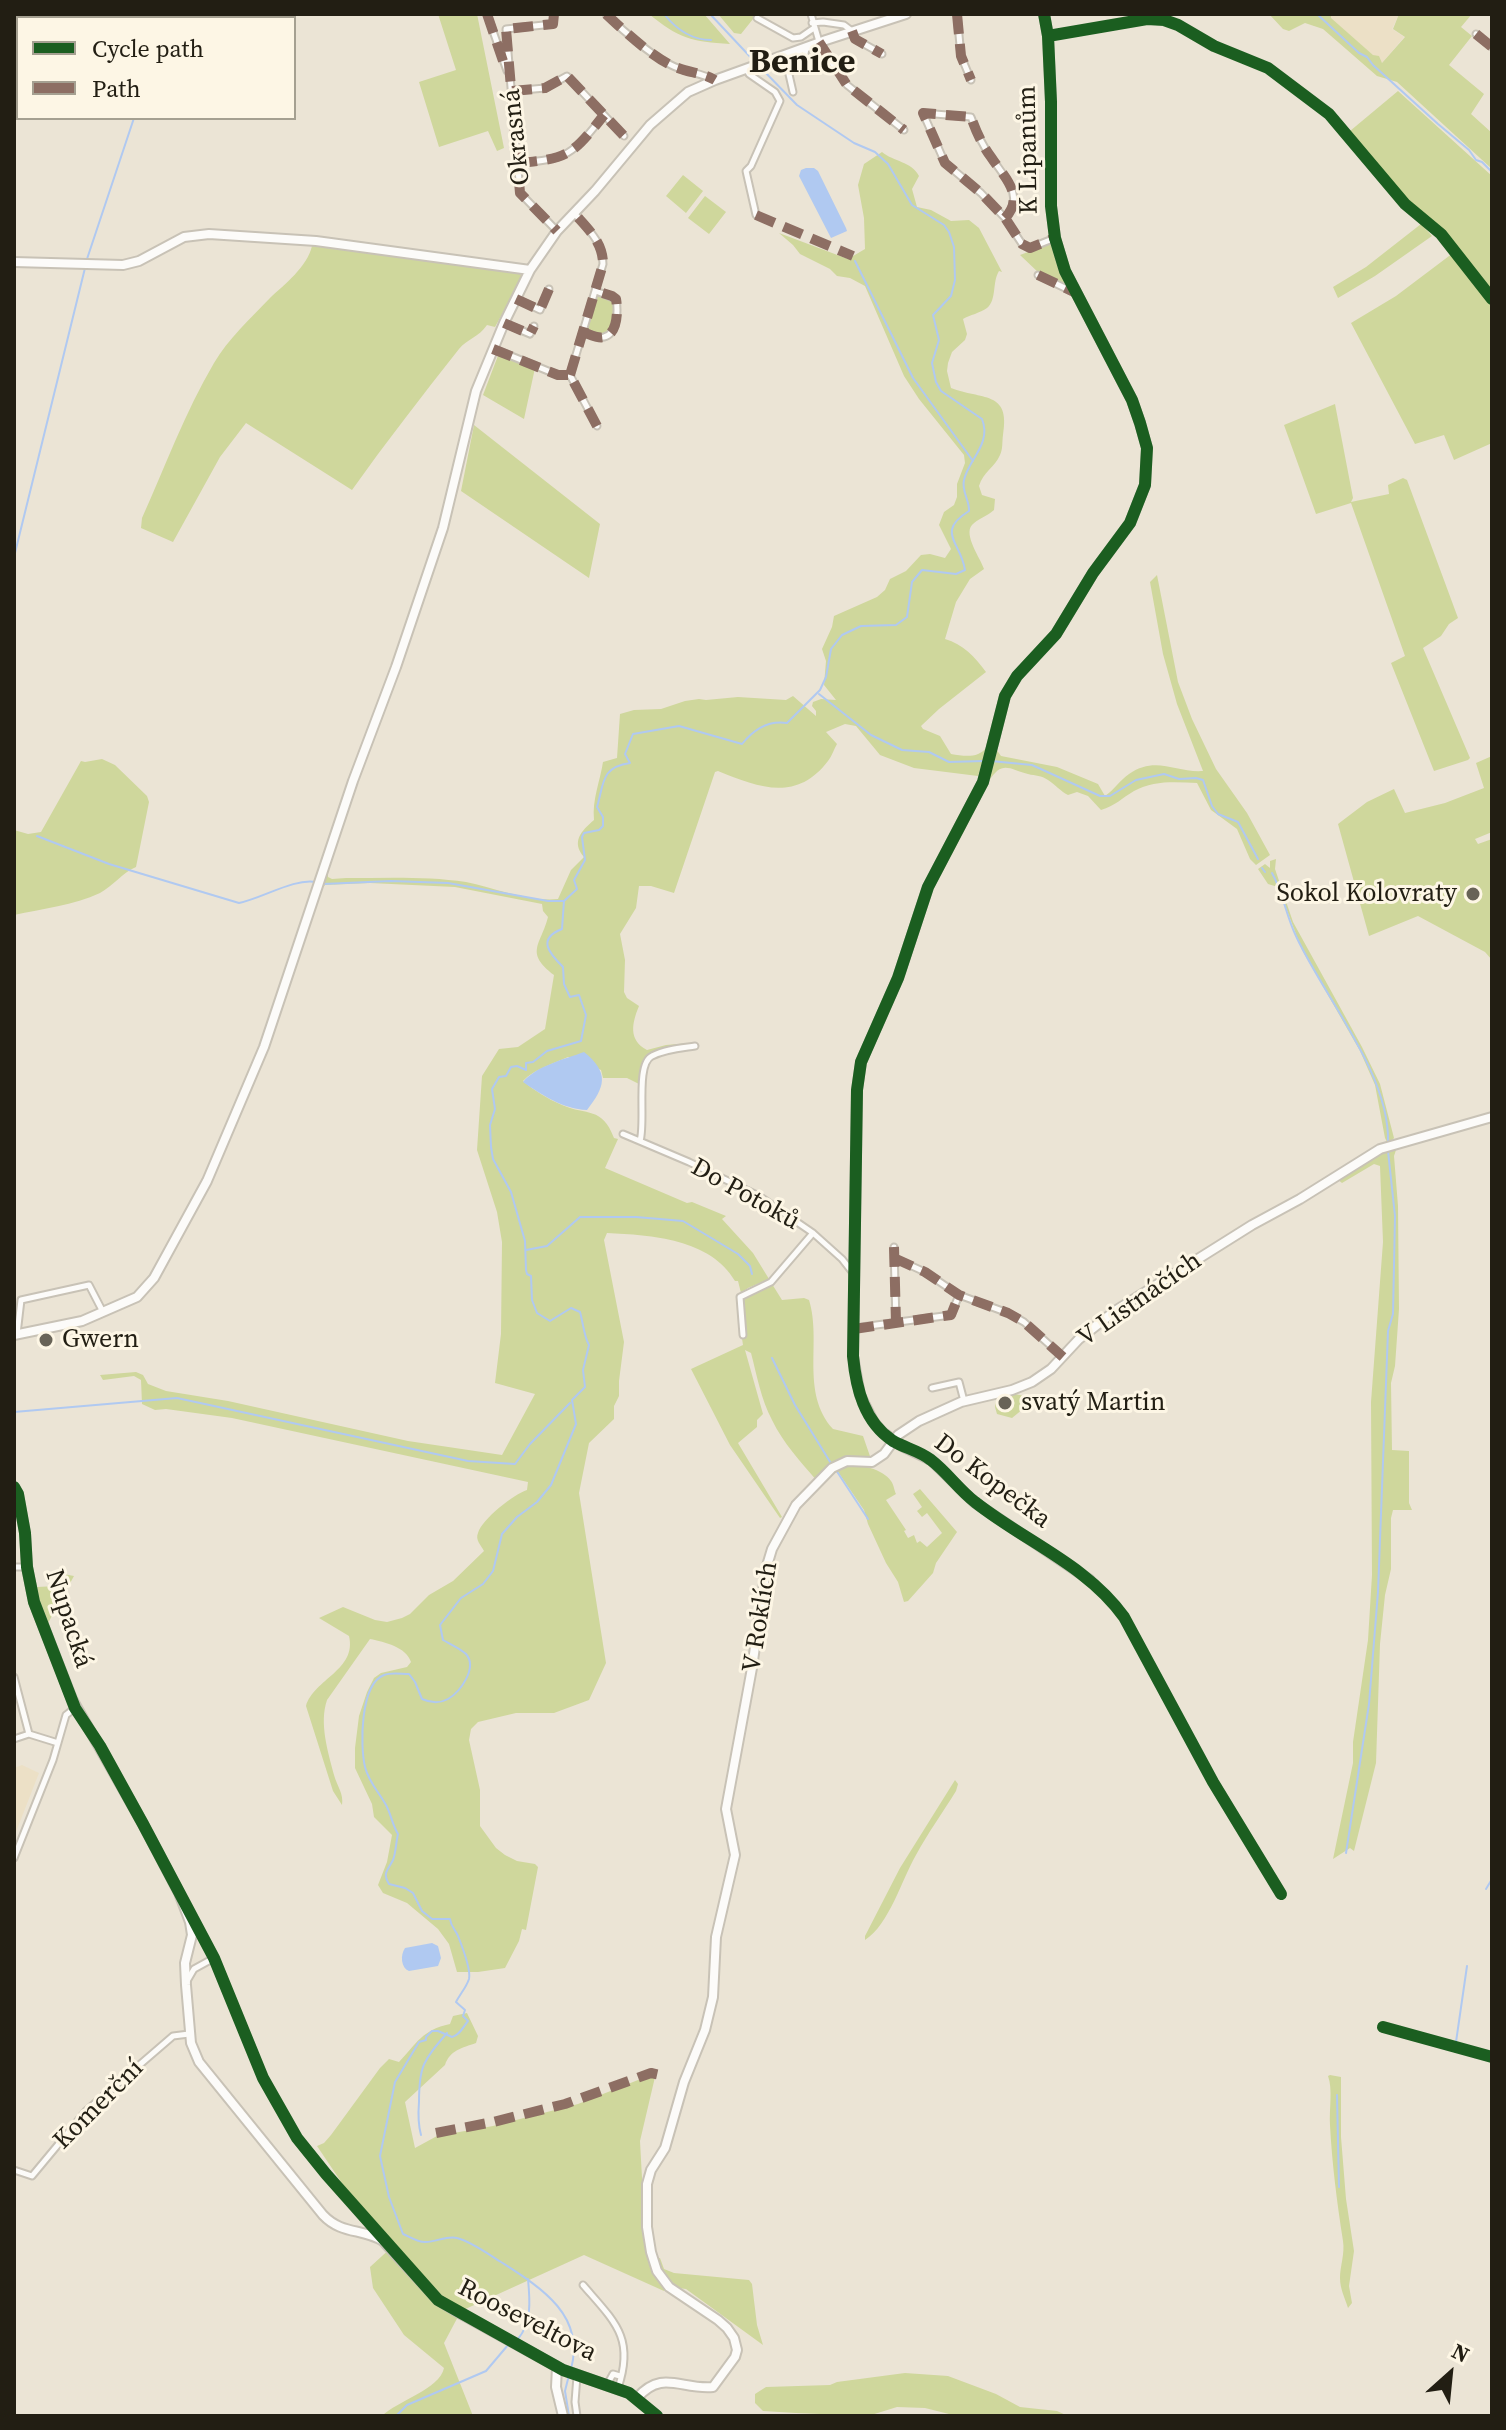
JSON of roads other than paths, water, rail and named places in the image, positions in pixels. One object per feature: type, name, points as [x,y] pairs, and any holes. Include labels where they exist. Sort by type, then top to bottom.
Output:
[{"type":"street","points":[[487,14],[510,80]]},
{"type":"street","points":[[491,30],[553,24],[554,14]]},
{"type":"street","points":[[606,14],[638,42],[676,68],[705,74],[715,80]]},
{"type":"street","points":[[811,14],[819,42],[847,85],[904,130]]},
{"type":"street","points":[[103,1312],[89,1285],[21,1300],[16,1335],[82,1321],[103,1312],[137,1297],[154,1278],[207,1181],[264,1047],[353,781],[382,707],[450,501],[476,391],[530,270],[557,231],[650,125],[688,92],[805,47],[906,14]]},
{"type":"street","points":[[957,14],[961,56],[971,80]]},
{"type":"street","name":"K Lipanům","points":[[988,768],[999,714],[1010,685],[1056,634],[1093,573],[1130,523],[1141,498],[1146,470],[1145,440],[1132,400],[1065,271],[1055,238],[1051,206],[1048,36],[1044,14]]},
{"type":"street","points":[[757,18],[793,38],[801,37],[813,25],[823,22],[844,25],[852,31],[855,39],[882,54]]},
{"type":"street","name":"Okrasná","points":[[506,29],[520,193],[557,231]]},
{"type":"street","points":[[1476,34],[1492,47]]},
{"type":"street","points":[[793,92],[788,70],[806,53],[805,47]]},
{"type":"street","points":[[749,69],[749,74],[775,92],[780,101],[746,171],[756,215]]},
{"type":"street","points":[[512,91],[545,88],[567,76],[624,136]]},
{"type":"street","points":[[1005,218],[1012,211],[1013,191],[991,158],[971,117],[923,113],[945,163],[1005,218],[1022,244],[1030,248],[1055,238]]},
{"type":"street","points":[[517,163],[554,160],[563,156],[581,142],[604,115]]},
{"type":"street","points":[[574,213],[591,232],[603,254],[596,291],[592,295],[570,375],[597,426]]},
{"type":"street","points":[[14,262],[123,265],[139,261],[184,237],[209,234],[316,241],[530,270]]},
{"type":"street","points":[[1038,275],[1076,293]]},
{"type":"street","points":[[516,299],[540,310],[549,289]]},
{"type":"street","points":[[583,332],[607,337],[617,318],[616,299],[596,291]]},
{"type":"street","points":[[504,323],[530,334],[534,326]]},
{"type":"street","points":[[493,349],[558,375],[570,375]]},
{"type":"street","name":"Do Kopečka","points":[[988,768],[928,887],[898,978],[861,1062],[857,1090],[853,1356],[860,1395],[873,1421],[893,1440],[931,1460],[974,1502],[1090,1580]]},
{"type":"street","points":[[640,1141],[643,1131],[642,1074],[646,1060],[674,1049],[695,1046]]},
{"type":"street","name":"V Listnáčích","points":[[893,1440],[919,1421],[964,1402],[1032,1382],[1051,1369],[1086,1333],[1115,1311],[1384,1147],[1492,1117]]},
{"type":"street","name":"Do Potoků","points":[[623,1134],[759,1196],[813,1233],[854,1274]]},
{"type":"street","points":[[743,1335],[740,1297],[771,1282],[813,1233]]},
{"type":"street","points":[[894,1247],[896,1323]]},
{"type":"street","points":[[894,1258],[925,1272],[959,1295],[1024,1322],[1063,1357]]},
{"type":"street","points":[[854,1329],[951,1315],[959,1295]]},
{"type":"street","points":[[932,1388],[959,1382],[964,1402]]},
{"type":"street","name":"V Roklích","points":[[637,2398],[658,2382],[713,2387],[737,2350],[727,2328],[669,2287],[657,2271],[647,2227],[646,2190],[650,2174],[665,2148],[713,1997],[716,1937],[735,1855],[726,1809],[752,1668],[766,1569],[772,1549],[796,1505],[833,1467],[847,1461],[872,1462],[884,1454],[893,1440]]},
{"type":"street","name":"Nupacká","points":[[14,1487],[25,1533],[27,1567],[34,1602],[78,1712],[143,1824],[179,1893],[192,1929],[185,1963],[189,2034]]},
{"type":"street","points":[[14,1567],[27,1567]]},
{"type":"street","points":[[14,1677],[29,1734]]},
{"type":"street","points":[[14,1858],[53,1760],[66,1715],[78,1712]]},
{"type":"street","points":[[14,1739],[29,1734],[58,1743]]},
{"type":"street","points":[[186,1985],[194,1969],[214,1958]]},
{"type":"street","name":"Komerční","points":[[14,2170],[32,2176],[86,2111],[173,2036],[189,2034]]},
{"type":"street","name":"Rooseveltova","points":[[189,2034],[199,2062],[327,2220],[345,2230],[375,2237],[390,2248],[438,2300],[454,2310],[560,2369],[618,2388],[637,2398],[657,2416]]},
{"type":"street","points":[[583,2285],[619,2327],[627,2360],[618,2388]]},
{"type":"street","points":[[560,2369],[556,2387],[563,2416]]},
{"type":"street","points":[[607,2385],[613,2374],[620,2376]]},
{"type":"street","points":[[575,2375],[577,2416]]},
{"type":"water","points":[[801,170],[818,171],[847,231],[831,238],[799,176]]},
{"type":"water","points":[[584,1052],[598,1067],[602,1080],[598,1094],[587,1110],[561,1104],[523,1082],[543,1067]]},
{"type":"water","points":[[432,1943],[438,1946],[441,1958],[438,1966],[409,1971],[404,1967],[402,1954],[405,1948]]},
{"type":"waterway","points":[[192,16],[197,14]]},
{"type":"waterway","points":[[664,14],[685,33],[711,40]]},
{"type":"waterway","points":[[710,14],[756,63]]},
{"type":"waterway","points":[[1317,14],[1492,172]]},
{"type":"waterway","points":[[571,2369],[574,2350],[572,2333],[566,2318],[544,2293],[480,2248],[463,2240],[450,2237],[423,2242],[403,2234],[389,2197],[380,2156],[395,2082],[419,2042],[426,2040],[432,2031],[452,2037],[468,2021],[463,2016],[465,2010],[456,2002],[469,1975],[464,1952],[450,1919],[432,1919],[422,1911],[413,1893],[389,1884],[387,1880],[398,1834],[388,1808],[365,1767],[362,1745],[364,1716],[370,1690],[376,1681],[387,1674],[409,1674],[422,1699],[432,1702],[441,1702],[458,1691],[469,1673],[469,1660],[464,1652],[443,1640],[440,1625],[461,1598],[483,1584],[493,1571],[502,1534],[551,1485],[576,1424],[572,1400],[585,1387],[583,1370],[589,1345],[580,1312],[571,1308],[550,1321],[537,1313],[532,1300],[531,1276],[526,1270],[525,1241],[511,1192],[493,1159],[490,1125],[495,1109],[492,1089],[499,1077],[506,1076],[511,1067],[526,1070],[526,1063],[533,1062],[547,1051],[581,1041],[586,1015],[579,995],[570,997],[564,984],[563,967],[550,952],[547,942],[549,937],[562,929],[564,901],[577,889],[574,880],[585,860],[582,837],[584,833],[603,826],[603,817],[597,807],[605,778],[614,768],[630,763],[625,754],[633,734],[679,726],[742,744],[762,727],[787,723],[820,690],[826,677],[831,649],[842,635],[861,626],[896,625],[907,617],[912,582],[922,570],[956,574],[965,570],[952,532],[953,525],[969,511],[964,480],[982,444],[984,428],[982,419],[941,391],[932,363],[939,340],[933,315],[951,296],[955,280],[954,247],[949,232],[944,225],[912,205],[888,164],[875,152],[854,143],[797,105],[761,68]]},
{"type":"waterway","points":[[87,259],[133,120]]},
{"type":"waterway","points":[[855,261],[913,378],[973,461]]},
{"type":"waterway","points":[[14,557],[85,268]]},
{"type":"waterway","points":[[819,694],[871,735],[902,750],[929,752],[949,762],[984,761]]},
{"type":"waterway","points":[[991,761],[1032,765],[1100,796],[1110,796],[1136,780],[1164,774],[1179,779],[1203,780],[1212,806],[1218,814],[1238,822],[1258,859]]},
{"type":"waterway","points":[[37,836],[109,864],[239,903],[298,883],[316,882]]},
{"type":"waterway","points":[[1262,868],[1265,872]]},
{"type":"waterway","points":[[1272,873],[1296,936],[1367,1063],[1386,1116],[1388,1142]]},
{"type":"waterway","points":[[323,884],[391,881],[448,883],[563,901]]},
{"type":"waterway","points":[[1346,1853],[1369,1704],[1378,1592],[1388,1331],[1393,1314],[1395,1216],[1388,1151]]},
{"type":"waterway","points":[[526,1250],[547,1246],[580,1217],[683,1221],[738,1254],[750,1266],[752,1274]]},
{"type":"waterway","points":[[772,1358],[795,1405],[832,1465]]},
{"type":"waterway","points":[[14,1412],[177,1398],[468,1461],[515,1464],[570,1403]]},
{"type":"waterway","points":[[836,1470],[868,1519]]},
{"type":"waterway","points":[[1486,1889],[1492,1879]]},
{"type":"waterway","points":[[1456,2042],[1467,1966]]},
{"type":"waterway","points":[[421,2135],[418,2115],[422,2072],[428,2058],[447,2033]]},
{"type":"waterway","points":[[1337,2095],[1339,2187]]},
{"type":"waterway","points":[[518,2339],[528,2318],[528,2279]]},
{"type":"waterway","points":[[396,2416],[407,2405],[486,2371],[508,2345]]},
{"type":"waterway","points":[[569,2375],[565,2391],[569,2416]]},
{"type":"place","name":"Sokol Kolovraty","points":[[1473,894]]},
{"type":"place","name":"Gwern","points":[[46,1340]]},
{"type":"place","name":"svatý Martin","points":[[1005,1403]]},
{"type":"district","name":"Benice","points":[[802,63]]}]
